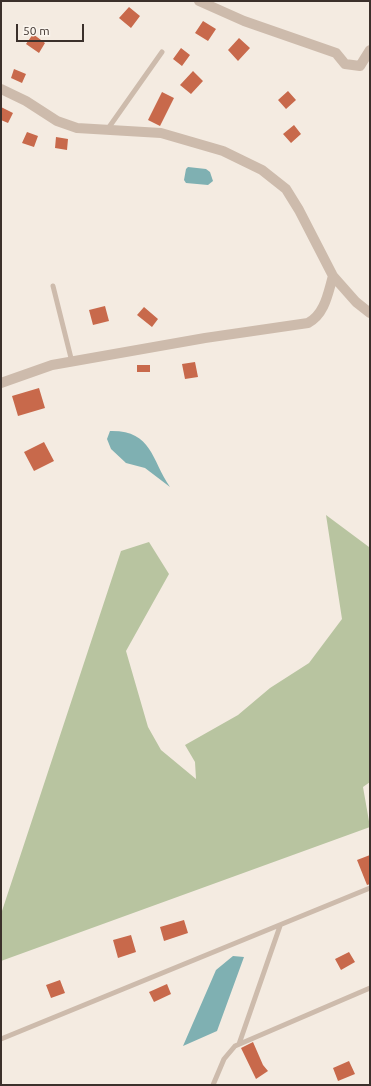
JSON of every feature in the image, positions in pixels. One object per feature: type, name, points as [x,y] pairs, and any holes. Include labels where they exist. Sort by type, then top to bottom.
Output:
[{"type":"street","points":[[199,1],[244,21],[336,53],[345,64],[360,66],[370,50]]},
{"type":"street","points":[[1,89],[26,101],[57,121],[77,128],[161,133],[223,151],[262,170],[286,189],[299,210],[333,276],[356,302],[370,313]]},
{"type":"street","points":[[1,383],[52,365],[205,338],[308,323],[321,313],[333,276]]},
{"type":"lane","points":[[107,130],[162,52]]},
{"type":"lane","points":[[53,286],[72,362]]},
{"type":"lane","points":[[1,1039],[370,888]]},
{"type":"lane","points":[[239,1044],[280,926]]},
{"type":"lane","points":[[213,1085],[224,1059],[235,1046],[370,988]]},
{"type":"green space","points":[[326,515],[369,547],[370,782],[363,787],[370,827],[1,961],[1,914],[121,551],[149,542],[169,574],[126,651],[148,727],[161,750],[196,779],[195,762],[185,745],[238,715],[270,688],[309,663],[342,619]]},
{"type":"water","points":[[188,167],[206,169],[210,172],[213,181],[208,185],[186,183],[184,180],[186,169]]},
{"type":"water","points":[[110,431],[124,432],[134,435],[142,441],[149,448],[170,487],[145,468],[126,463],[111,449],[107,439]]},
{"type":"water","points":[[233,956],[244,957],[217,1031],[183,1046],[216,970]]},
{"type":"building","points":[[129,7],[140,16],[131,28],[119,18]]},
{"type":"building","points":[[203,21],[216,29],[208,41],[195,33]]},
{"type":"building","points":[[33,34],[45,43],[39,53],[26,44]]},
{"type":"building","points":[[239,38],[250,48],[238,61],[228,50]]},
{"type":"building","points":[[181,48],[190,55],[182,66],[173,59]]},
{"type":"building","points":[[14,69],[26,74],[22,83],[11,78]]},
{"type":"building","points":[[193,71],[203,81],[191,94],[180,85]]},
{"type":"building","points":[[288,91],[296,100],[286,109],[278,100]]},
{"type":"building","points":[[162,92],[174,98],[160,126],[148,120]]},
{"type":"building","points":[[1,107],[13,113],[8,123],[1,120]]},
{"type":"building","points":[[294,125],[301,134],[291,143],[283,134]]},
{"type":"building","points":[[27,132],[38,136],[34,147],[22,143]]},
{"type":"building","points":[[56,137],[68,139],[67,150],[55,148]]},
{"type":"building","points":[[105,306],[109,321],[93,325],[89,310]]},
{"type":"building","points":[[144,307],[158,319],[152,327],[137,315]]},
{"type":"building","points":[[195,362],[198,377],[185,379],[182,364]]},
{"type":"building","points":[[137,365],[150,365],[150,372],[137,372]]},
{"type":"building","points":[[39,388],[45,408],[18,416],[12,396]]},
{"type":"building","points":[[44,442],[54,461],[34,471],[24,452]]},
{"type":"building","points":[[370,855],[370,884],[367,885],[357,860]]},
{"type":"building","points":[[184,920],[188,933],[164,941],[160,927]]},
{"type":"building","points":[[131,935],[136,952],[118,958],[113,940]]},
{"type":"building","points":[[349,952],[355,962],[341,970],[335,959]]},
{"type":"building","points":[[60,980],[65,993],[51,998],[46,985]]},
{"type":"building","points":[[167,984],[171,994],[154,1002],[149,992]]},
{"type":"building","points":[[253,1042],[263,1065],[268,1071],[256,1079],[241,1048]]},
{"type":"building","points":[[349,1061],[355,1074],[338,1081],[333,1068]]}]
